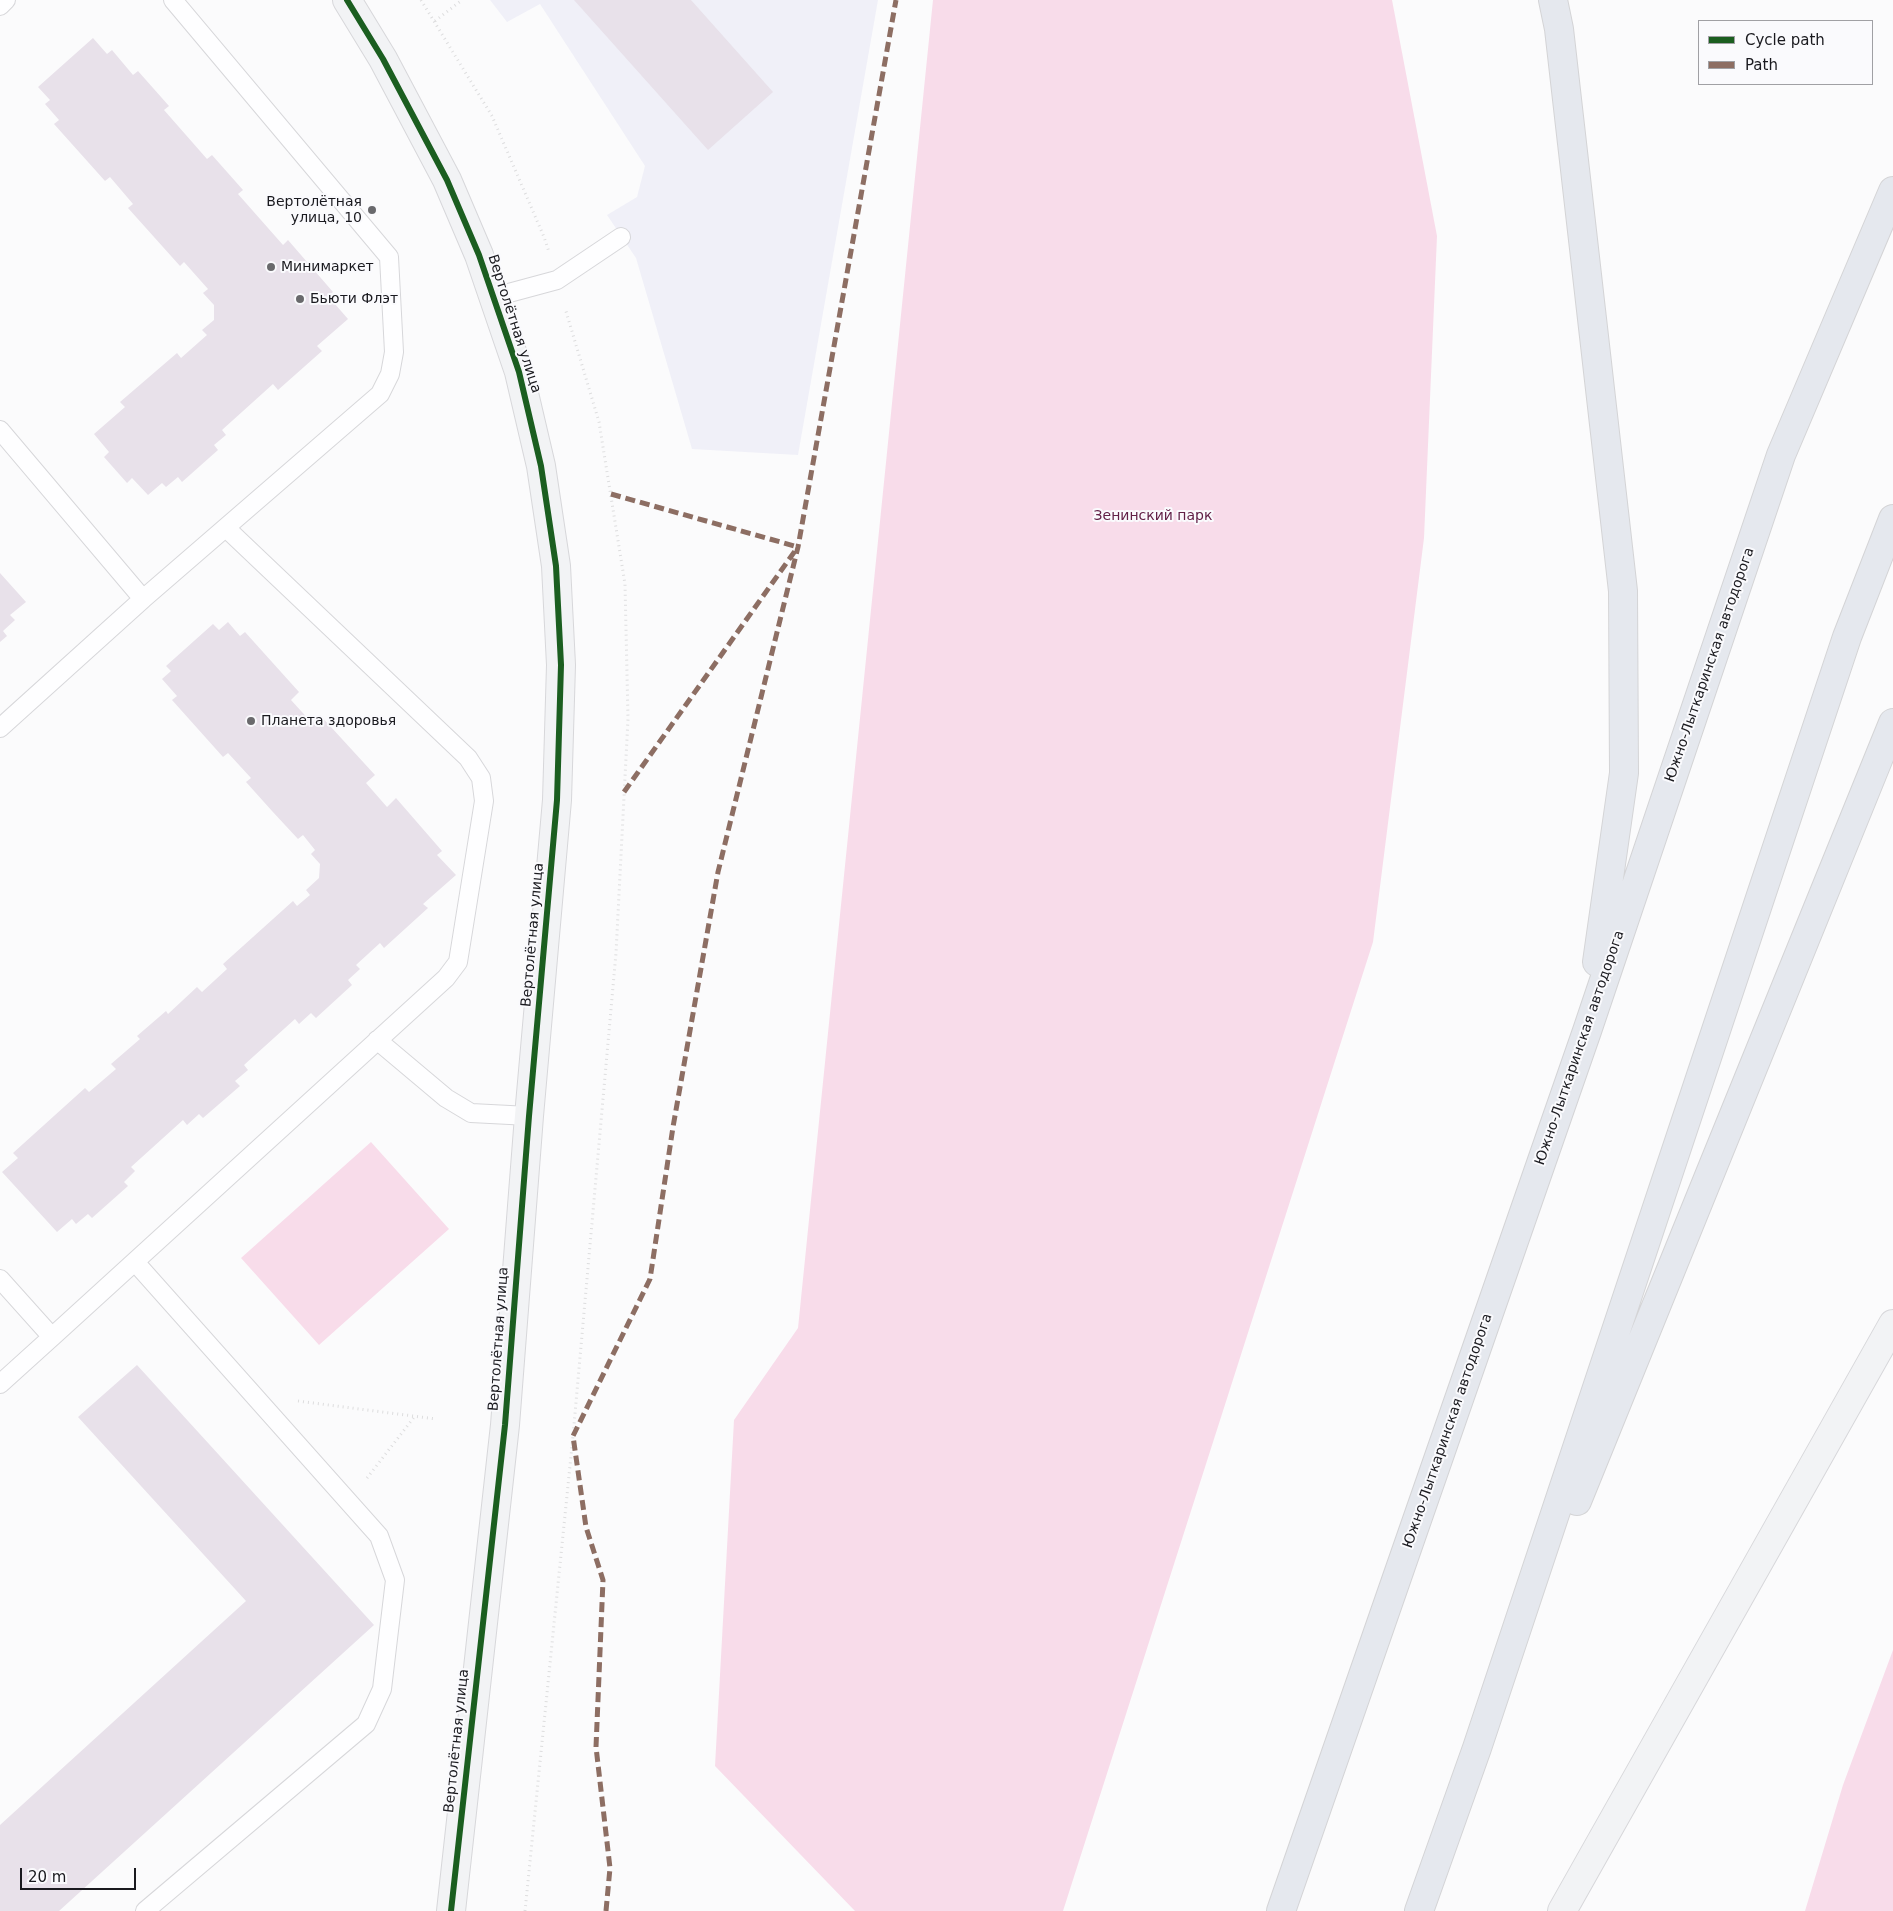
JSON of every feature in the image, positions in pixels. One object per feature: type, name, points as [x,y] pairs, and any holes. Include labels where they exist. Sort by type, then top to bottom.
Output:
[{"type":"main road","points":[[1553,0],[1559,29],[1623,591],[1624,773],[1587,1031]]},
{"type":"main road","name":"Южно-Лыткаринская автодорога","points":[[1281,1911],[1587,1031],[1781,455],[1893,191]]},
{"type":"main road","points":[[1419,1911],[1477,1748],[1847,637],[1893,519]]},
{"type":"main road","points":[[1477,1748],[1891,727]]},
{"type":"street","name":"Вертолётная улица","points":[[347,0],[383,59],[447,180],[479,255],[520,372],[541,466],[556,566],[561,665],[557,800],[501,1467],[451,1911]]},
{"type":"street","points":[[1562,1911],[1893,1324]]},
{"type":"lane","points":[[0,6],[6,0]]},
{"type":"lane","points":[[0,728],[143,599],[380,394],[390,374],[394,352],[389,258],[173,0]]},
{"type":"lane","points":[[494,297],[557,280],[621,236]]},
{"type":"lane","points":[[0,430],[143,599]]},
{"type":"lane","points":[[0,1384],[446,978],[458,962],[484,800],[481,778],[468,758],[226,528]]},
{"type":"lane","points":[[377,1040],[446,1098],[471,1113],[529,1116]]},
{"type":"lane","points":[[135,1262],[379,1536],[395,1580],[382,1689],[366,1724],[146,1911]]},
{"type":"lane","points":[[0,1279],[52,1337]]},
{"type":"path","points":[[435,21],[462,0]]},
{"type":"path","points":[[253,1395],[436,1418]]},
{"type":"path","points":[[349,1502],[415,1415]]},
{"type":"shaded area","points":[[490,0],[878,0],[798,455],[692,449],[636,258],[607,215],[637,197],[645,166],[540,4],[507,22]]},
{"type":"green space","name":"Зенинский парк","points":[[933,0],[1392,0],[1437,236],[1424,538],[1373,942],[1063,1911],[855,1911],[715,1766],[734,1420],[798,1328]]},
{"type":"green space","points":[[371,1142],[449,1229],[319,1345],[241,1258]]},
{"type":"green space","points":[[1893,1650],[1893,1911],[1805,1911],[1843,1785]]},
{"type":"building","points":[[574,0],[691,0],[773,92],[708,150]]},
{"type":"building","points":[[93,38],[107,54],[112,50],[133,75],[138,71],[169,106],[164,110],[207,159],[212,155],[243,190],[238,194],[283,245],[288,240],[333,292],[328,296],[348,319],[317,346],[322,351],[278,390],[273,384],[222,430],[226,435],[214,445],[218,450],[182,482],[178,477],[166,487],[162,483],[148,495],[132,478],[127,483],[104,457],[109,452],[94,434],[125,407],[120,402],[177,353],[181,358],[207,335],[202,330],[214,320],[214,305],[203,293],[208,289],[184,262],[180,266],[128,208],[133,204],[110,177],[105,181],[54,124],[59,120],[45,104],[50,100],[38,87]]},
{"type":"building","points":[[0,573],[26,602],[10,615],[15,620],[3,631],[7,636],[0,642]]},
{"type":"building","points":[[228,622],[240,636],[245,632],[299,692],[291,700],[312,723],[320,715],[375,775],[366,783],[387,807],[396,798],[442,851],[437,855],[456,875],[423,904],[428,908],[384,948],[380,943],[356,965],[360,969],[348,980],[352,985],[316,1018],[311,1013],[299,1024],[295,1019],[244,1065],[248,1070],[235,1081],[240,1086],[203,1118],[199,1114],[187,1125],[183,1120],[131,1167],[135,1171],[124,1182],[128,1186],[92,1218],[88,1214],[76,1224],[72,1219],[57,1232],[2,1172],[18,1158],[13,1153],[85,1088],[89,1092],[116,1069],[111,1064],[140,1039],[137,1036],[166,1011],[168,1014],[197,987],[202,992],[227,969],[223,964],[293,901],[297,906],[310,895],[306,890],[319,878],[320,864],[311,854],[315,850],[303,835],[298,839],[246,782],[251,778],[228,753],[223,757],[172,700],[177,696],[162,679],[171,671],[166,666],[213,624],[219,630]]},
{"type":"building","points":[[137,1365],[374,1625],[59,1911],[0,1911],[0,1825],[246,1601],[78,1417]]},
{"type":"marked path","points":[[606,1911],[610,1868],[596,1747],[603,1580],[586,1527],[573,1436],[650,1279],[673,1127],[718,872],[798,547],[896,0]]},
{"type":"marked path","points":[[611,494],[798,547]]},
{"type":"marked path","points":[[624,792],[795,551]]},
{"type":"cycle path","points":[[347,0],[383,59],[447,180],[479,255],[519,372],[541,466],[556,566],[561,665],[557,800],[529,1116],[505,1425],[451,1911]]},
{"type":"place","name":"Вертолётная улица, 10","points":[[372,210]]},
{"type":"place","name":"Минимаркет","points":[[271,267]]},
{"type":"place","name":"Бьюти Флэт","points":[[300,299]]},
{"type":"place","name":"Планета здоровья","points":[[251,721]]}]
